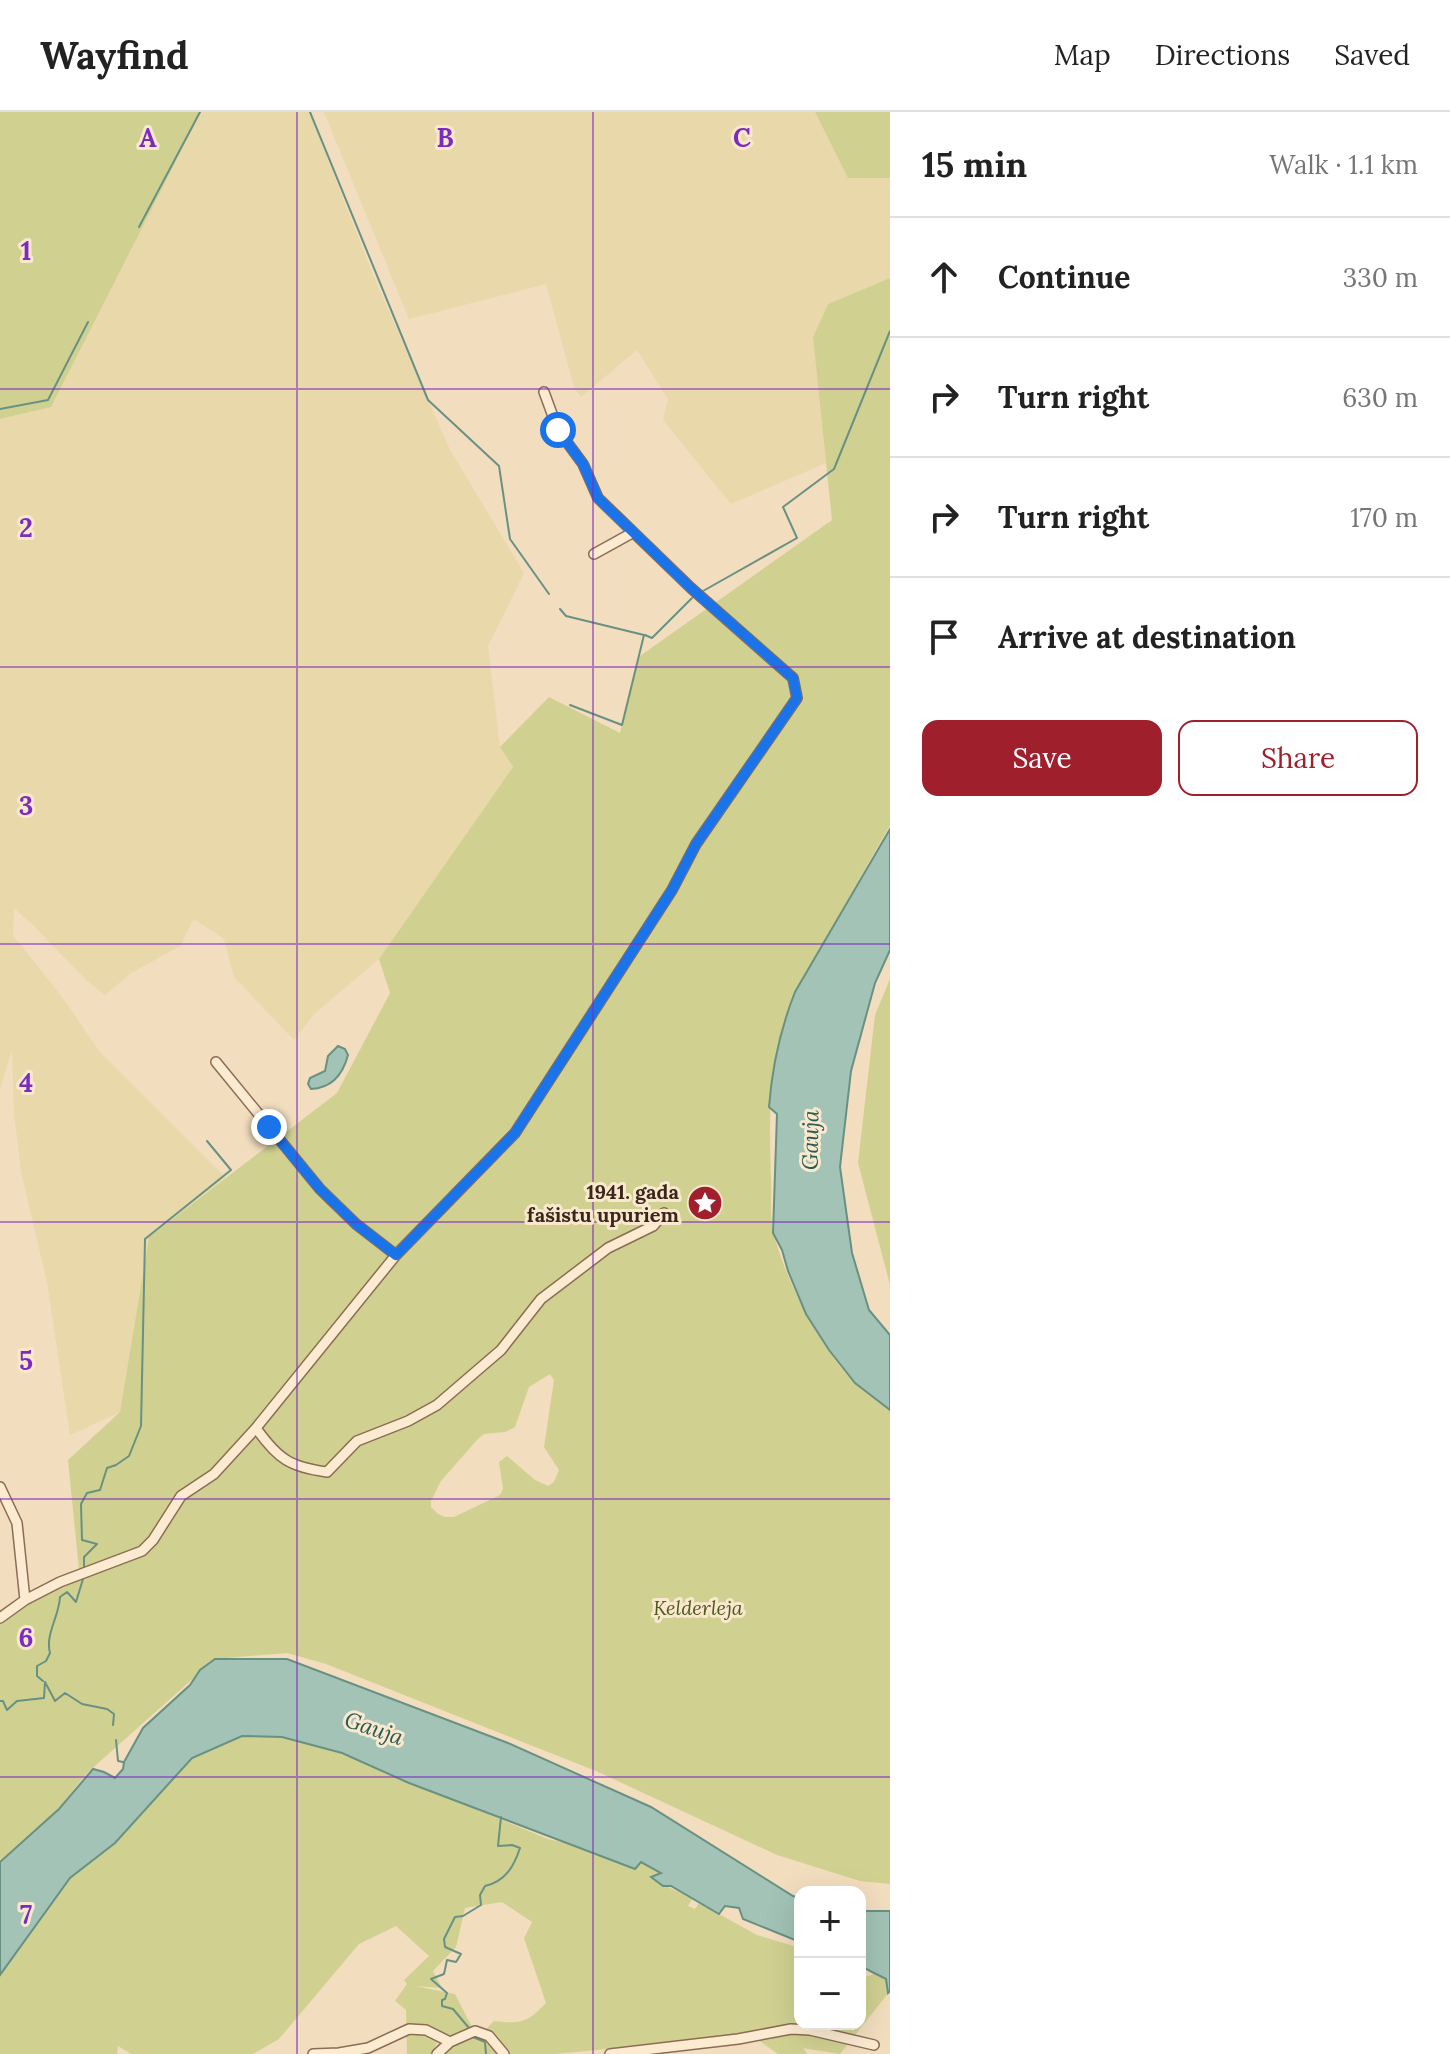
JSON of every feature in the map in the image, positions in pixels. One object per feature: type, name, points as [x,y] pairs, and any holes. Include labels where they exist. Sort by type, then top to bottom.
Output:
[{"type":"street","points":[[0,1618],[25,1600],[60,1582],[142,1551],[153,1540],[181,1496],[214,1474],[256,1428],[396,1255],[515,1133],[672,890],[696,844],[797,698],[793,678],[691,588],[598,498],[583,464],[558,430],[544,392]]},
{"type":"street","points":[[594,554],[632,533]]},
{"type":"street","points":[[216,1062],[320,1189],[356,1224],[396,1255]]},
{"type":"street","points":[[256,1428],[273,1452],[298,1468],[327,1472],[357,1441],[408,1421],[437,1405],[501,1350],[541,1299],[608,1248],[653,1226],[664,1213]]},
{"type":"street","points":[[0,1487],[17,1523],[25,1600]]},
{"type":"street","points":[[313,2054],[368,2048],[409,2029],[426,2030],[450,2042]]},
{"type":"street","points":[[610,2054],[738,2039],[791,2029],[810,2030],[874,2045]]},
{"type":"street","points":[[437,2054],[450,2042],[471,2032],[489,2036],[504,2054]]},
{"type":"shaded area","points":[[201,112],[309,112],[373,275],[450,450],[524,573],[488,646],[500,747],[513,767],[379,959],[314,1014],[294,1040],[234,977],[224,939],[194,919],[180,946],[131,973],[105,995],[14,908],[13,935],[65,1001],[99,1051],[226,1178],[149,1237],[120,1412],[70,1435],[47,1282],[21,1172],[14,1113],[12,1050],[0,1089],[0,419],[51,406]]},
{"type":"shaded area","points":[[324,112],[815,112],[848,177],[890,178],[890,278],[828,304],[813,337],[826,463],[731,504],[663,420],[668,399],[637,350],[581,397],[574,387],[546,284],[409,319]]},
{"type":"green space","points":[[0,112],[201,112],[51,407],[0,419]]},
{"type":"green space","points":[[815,112],[890,112],[890,178],[848,178]]},
{"type":"green space","name":"Ķelderleja","points":[[890,278],[890,825],[795,992],[786,1017],[772,1084],[771,1214],[779,1252],[818,1334],[856,1384],[890,1410],[890,1884],[860,1881],[777,1855],[596,1771],[326,1664],[287,1653],[215,1659],[87,1773],[0,1880],[0,1623],[79,1569],[68,1460],[120,1412],[149,1237],[337,1093],[390,993],[379,959],[513,767],[500,747],[549,697],[620,733],[640,656],[832,520],[813,337],[828,304]],"holes":[[[550,1374],[554,1380],[544,1447],[559,1470],[554,1482],[548,1486],[535,1480],[507,1456],[499,1462],[503,1489],[500,1495],[454,1517],[438,1514],[431,1507],[431,1501],[441,1481],[484,1434],[505,1432],[515,1427],[529,1387]]]},
{"type":"green space","points":[[890,979],[890,1285],[858,1163],[875,1015]]},
{"type":"green space","points":[[242,1736],[282,1737],[339,1753],[548,1839],[574,1845],[635,1869],[641,1862],[662,1874],[652,1877],[692,1899],[688,1906],[695,1909],[699,1903],[757,1935],[794,1946],[794,2030],[859,2030],[840,2054],[803,2048],[807,2054],[778,2054],[747,2032],[690,2041],[555,2054],[445,2054],[451,2036],[437,2029],[432,2038],[439,2039],[431,2054],[407,2054],[406,2010],[395,2001],[407,1984],[404,1980],[429,1956],[396,1926],[359,1944],[279,2039],[253,2054],[131,2054],[118,2046],[117,2054],[0,2054],[0,1975],[70,1878],[115,1843],[192,1758]],"holes":[[[502,1902],[532,1922],[524,1938],[546,2003],[528,2018],[517,2022],[494,2021],[482,2033],[472,2027],[455,1994],[415,1986],[442,1988],[433,1971],[456,1947],[465,1908]]]},
{"type":"green space","points":[[874,1974],[890,1982],[890,1991],[866,2021],[866,1976]]},
{"type":"water","name":"Gauja","points":[[890,829],[890,950],[875,983],[851,1071],[840,1167],[852,1253],[869,1310],[890,1335],[890,1410],[855,1383],[829,1350],[806,1314],[788,1271],[773,1233],[777,1114],[769,1107],[778,1049],[795,992]]},
{"type":"water","points":[[338,1046],[345,1049],[348,1055],[340,1074],[331,1083],[311,1089],[308,1084],[310,1078],[325,1071],[328,1056]]},
{"type":"water","name":"Gauja","points":[[215,1659],[287,1659],[508,1743],[651,1807],[794,1896],[794,1940],[743,1919],[739,1908],[725,1906],[719,1914],[671,1886],[663,1886],[651,1877],[661,1873],[641,1862],[635,1869],[409,1783],[342,1753],[282,1737],[242,1736],[192,1758],[115,1843],[70,1878],[0,1975],[0,1862],[59,1809],[93,1769],[115,1778],[123,1769],[143,1728],[190,1685],[200,1670]]},
{"type":"water","points":[[866,1911],[890,1911],[888,1993],[886,1979],[866,1969]]},
{"type":"waterway","points":[[139,227],[200,112]]},
{"type":"waterway","points":[[310,112],[428,400],[499,466],[510,539],[549,594]]},
{"type":"waterway","points":[[0,409],[48,400],[88,322]]},
{"type":"waterway","points":[[703,591],[797,538],[783,507],[834,469],[890,331]]},
{"type":"waterway","points":[[645,635],[652,638],[692,598]]},
{"type":"waterway","points":[[560,609],[566,616],[644,635],[622,725],[570,705]]},
{"type":"waterway","points":[[84,1567],[84,1557],[97,1544],[82,1540],[81,1504],[87,1493],[100,1490],[107,1468],[129,1456],[141,1426],[145,1239],[231,1170],[207,1141]]},
{"type":"waterway","points":[[43,1681],[37,1676],[37,1666],[46,1661],[50,1653],[49,1639],[60,1597],[67,1592],[76,1602],[83,1579]]},
{"type":"waterway","points":[[0,1701],[7,1710],[17,1701],[44,1698],[45,1682],[55,1701],[65,1693],[82,1704],[107,1709],[114,1714],[113,1725]]},
{"type":"waterway","points":[[116,1740],[118,1761],[123,1762]]},
{"type":"waterway","points":[[469,2028],[453,2009],[442,2006],[447,1993],[431,1979],[444,1974],[447,1960],[456,1962],[461,1954],[445,1947],[444,1939],[455,1917],[463,1916],[481,1905],[480,1895],[485,1886],[504,1877],[515,1861],[520,1848],[498,1846],[501,1817]]},
{"type":"waterway","points":[[473,2037],[485,2042],[486,2054]]},
{"type":"place","name":"1941. gada fašistu upuriem","points":[[705,1203]]},
{"type":"route","points":[[269,1127],[320,1189],[356,1224],[396,1255],[515,1133],[672,890],[696,844],[797,698],[793,678],[691,588],[598,498],[583,464],[558,430]]}]
